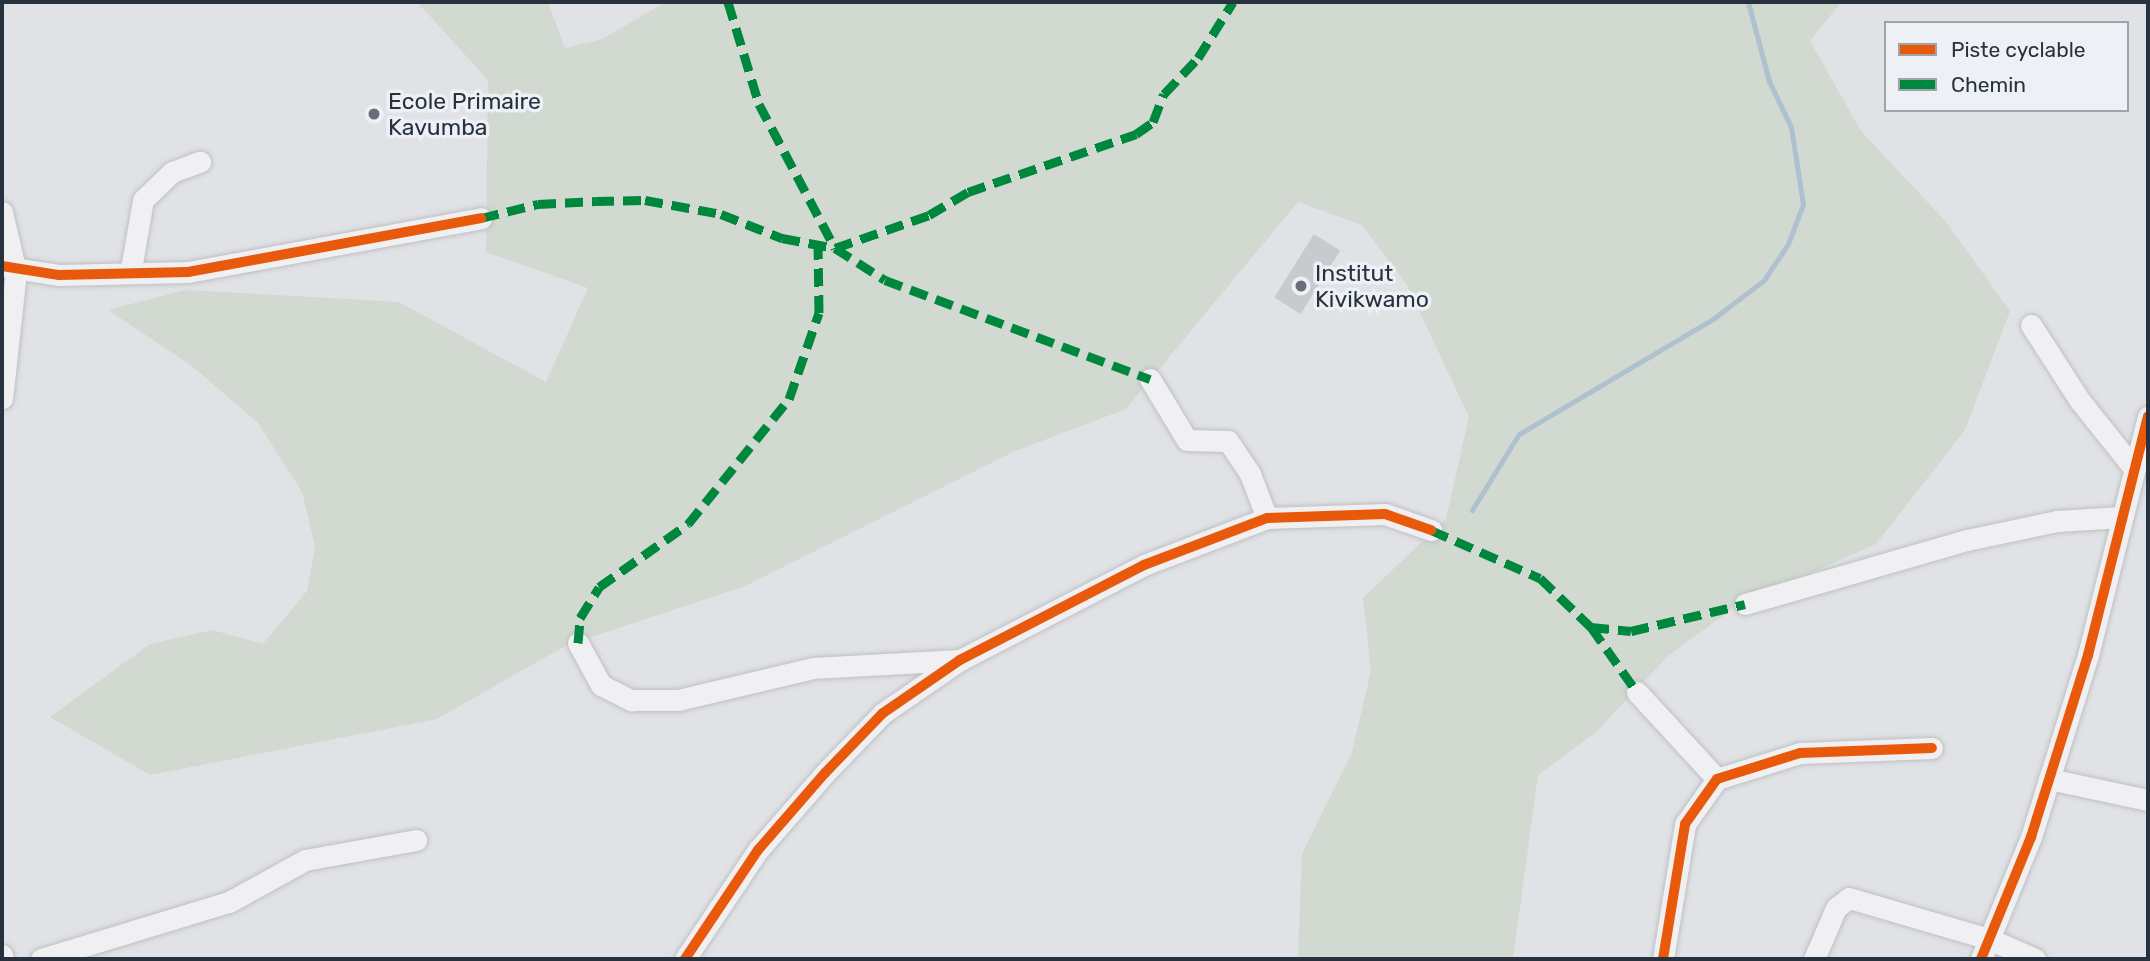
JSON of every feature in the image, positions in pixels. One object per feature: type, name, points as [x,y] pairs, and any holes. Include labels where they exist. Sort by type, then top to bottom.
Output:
[{"type":"street","points":[[131,269],[143,200],[172,172],[200,162]]},
{"type":"street","points":[[2,212],[9,269],[2,398]]},
{"type":"street","points":[[9,269],[188,272],[481,218]]},
{"type":"street","points":[[2031,325],[2140,462]]},
{"type":"street","points":[[1150,379],[1187,440],[1228,441],[1250,474],[1267,518]]},
{"type":"street","points":[[1981,959],[2049,779],[2133,507],[2148,416]]},
{"type":"street","points":[[1745,604],[1967,540],[2133,507]]},
{"type":"street","points":[[685,959],[758,850],[825,773],[883,713],[960,660],[1144,565],[1267,518],[1385,514],[1431,530]]},
{"type":"street","points":[[578,643],[601,685],[631,700],[678,700],[813,668],[960,660]]},
{"type":"street","points":[[1637,692],[1717,779]]},
{"type":"street","points":[[1663,959],[1685,824],[1717,779],[1800,753],[1932,748]]},
{"type":"street","points":[[2049,779],[2148,800]]},
{"type":"street","points":[[41,959],[229,902],[305,860],[416,840]]},
{"type":"street","points":[[1814,959],[1836,908],[1849,898],[1989,939],[2035,959]]},
{"type":"shaded area","points":[[417,2],[548,2],[565,48],[602,39],[666,2],[1841,2],[1810,41],[1861,131],[1947,223],[2010,311],[1965,430],[1876,544],[1735,607],[1667,657],[1596,732],[1538,775],[1513,959],[1298,959],[1302,854],[1352,752],[1371,671],[1363,598],[1446,519],[1469,417],[1407,285],[1362,225],[1298,202],[1126,409],[1013,452],[745,586],[567,645],[437,719],[150,775],[50,717],[150,644],[212,630],[263,644],[307,591],[315,546],[302,492],[258,423],[192,366],[108,310],[185,290],[399,302],[546,382],[588,288],[486,252],[488,80]]},
{"type":"building","points":[[1314,234],[1340,250],[1301,314],[1274,298]]},
{"type":"waterway","points":[[1472,510],[1519,434],[1713,319],[1764,280],[1788,244],[1803,204],[1791,127],[1769,81],[1748,2]]},
{"type":"marked path","points":[[728,2],[759,104],[835,248],[929,215],[968,192],[1136,134],[1153,122],[1164,94],[1198,58],[1233,2]]},
{"type":"marked path","points":[[481,218],[538,204],[645,200],[721,214],[782,238],[835,248],[885,280],[1150,379]]},
{"type":"marked path","points":[[578,643],[580,618],[599,587],[688,524],[789,399],[819,313],[818,244]]},
{"type":"marked path","points":[[1431,530],[1540,578],[1591,627],[1637,692]]},
{"type":"marked path","points":[[1591,627],[1631,631],[1745,604]]},
{"type":"cycle path","points":[[2,266],[59,275],[188,272],[481,218]]},
{"type":"cycle path","points":[[1981,959],[2031,837],[2088,655],[2148,416]]},
{"type":"cycle path","points":[[685,959],[758,850],[825,773],[883,713],[960,660],[1144,565],[1267,518],[1385,514],[1431,530]]},
{"type":"cycle path","points":[[1663,959],[1685,824],[1717,779],[1800,753],[1932,748]]},
{"type":"place","name":"Ecole Primaire Kavumba","points":[[374,114]]},
{"type":"place","name":"Institut Kivikwamo","points":[[1301,286]]}]
